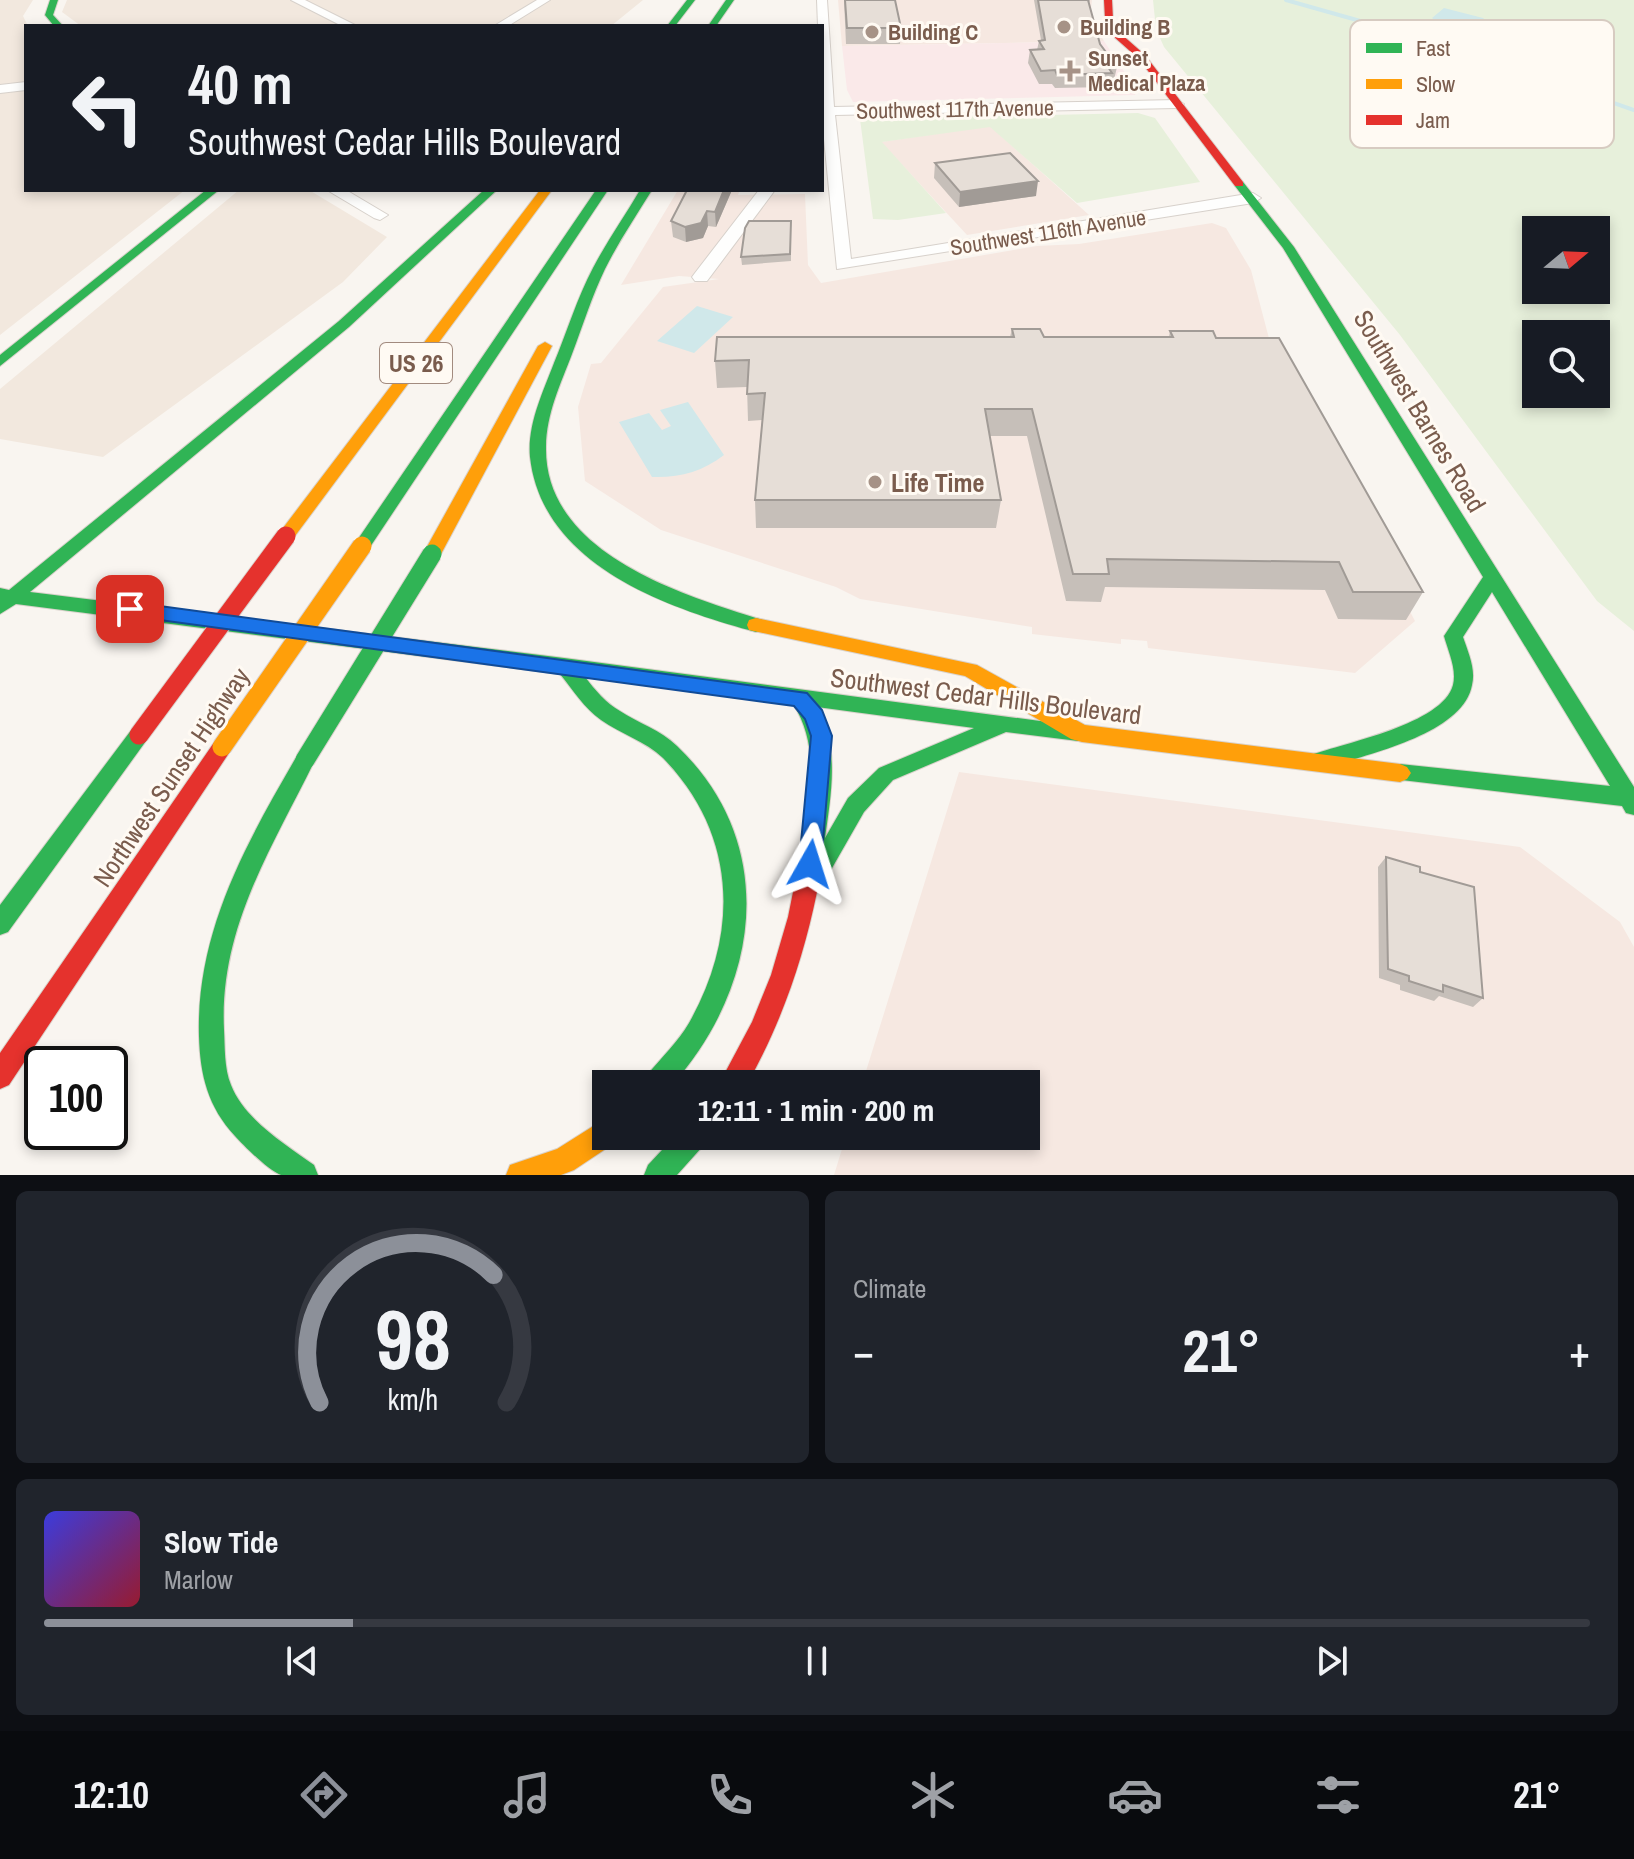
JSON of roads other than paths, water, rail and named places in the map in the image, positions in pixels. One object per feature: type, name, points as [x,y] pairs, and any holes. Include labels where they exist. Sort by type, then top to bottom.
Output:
[{"type":"main road","points":[[54,0],[49,15],[57,24]]},
{"type":"main road","points":[[673,24],[691,0]]},
{"type":"main road","points":[[713,24],[730,0]]},
{"type":"main road","name":"Southwest Barnes Road","points":[[1108,4],[1133,19],[1142,40],[1142,57]]},
{"type":"main road","name":"Southwest Barnes Road","points":[[1108,4],[1118,40],[1142,57],[1253,198],[1310,280],[1491,579],[1632,801]]},
{"type":"main road","points":[[0,362],[211,192]]},
{"type":"main road","points":[[4,599],[344,324],[489,192]]},
{"type":"main road","name":"Northwest Sunset Highway","points":[[0,924],[544,192]]},
{"type":"main road","name":"Northwest Sunset Highway","points":[[0,1076],[601,192]]},
{"type":"main road","points":[[645,192],[595,277],[540,426],[538,456],[544,487],[559,517],[588,550],[650,589],[751,624],[970,670],[1082,734]]},
{"type":"main road","points":[[304,1175],[255,1140],[220,1094],[209,1026],[210,987],[222,925],[248,866],[305,760],[432,554],[563,311],[595,277]]},
{"type":"main road","points":[[1312,763],[1427,722],[1451,707],[1461,690],[1463,665],[1453,636],[1491,579]]},
{"type":"main road","name":"Southwest Cedar Hills Boulevard","points":[[4,599],[48,598],[1002,725],[1632,801]]},
{"type":"main road","points":[[564,665],[610,717],[640,730],[674,756],[710,799],[737,869],[740,901],[736,941],[720,986],[697,1033],[667,1070]]},
{"type":"main road","points":[[739,1070],[770,1013],[807,892],[821,736],[814,715],[800,699]]},
{"type":"main road","points":[[807,892],[856,805],[886,774],[1002,725]]},
{"type":"main road","points":[[520,1175],[564,1160],[592,1141]]},
{"type":"main road","points":[[658,1175],[680,1150]]},
{"type":"street","points":[[296,0],[347,24]]},
{"type":"street","points":[[503,24],[545,0]]},
{"type":"street","points":[[822,0],[823,24]]},
{"type":"street","points":[[824,37],[828,111],[826,134]]},
{"type":"street","points":[[0,89],[24,86]]},
{"type":"street","name":"Southwest 117th Avenue","points":[[828,111],[1177,104]]},
{"type":"street","name":"Southwest 116th Avenue","points":[[826,134],[843,265],[1253,198]]},
{"type":"street","points":[[339,192],[380,215]]},
{"type":"street","points":[[701,277],[765,192]]},
{"type":"water","points":[[1444,8],[1485,20],[1435,20],[1432,18]]},
{"type":"water","points":[[697,306],[733,317],[694,353],[657,341]]},
{"type":"water","points":[[688,402],[724,455],[690,473],[652,477],[619,422],[649,413],[662,430],[671,426],[660,410]]},
{"type":"waterway","points":[[1286,0],[1357,20]]},
{"type":"waterway","points":[[1614,103],[1634,110]]},
{"type":"place","name":"Building B","points":[[1064,27]]},
{"type":"place","name":"Building C","points":[[872,32]]},
{"type":"place","name":"Sunset Medical Plaza","points":[[1070,71]]},
{"type":"place","name":"Life Time","points":[[875,482]]}]
